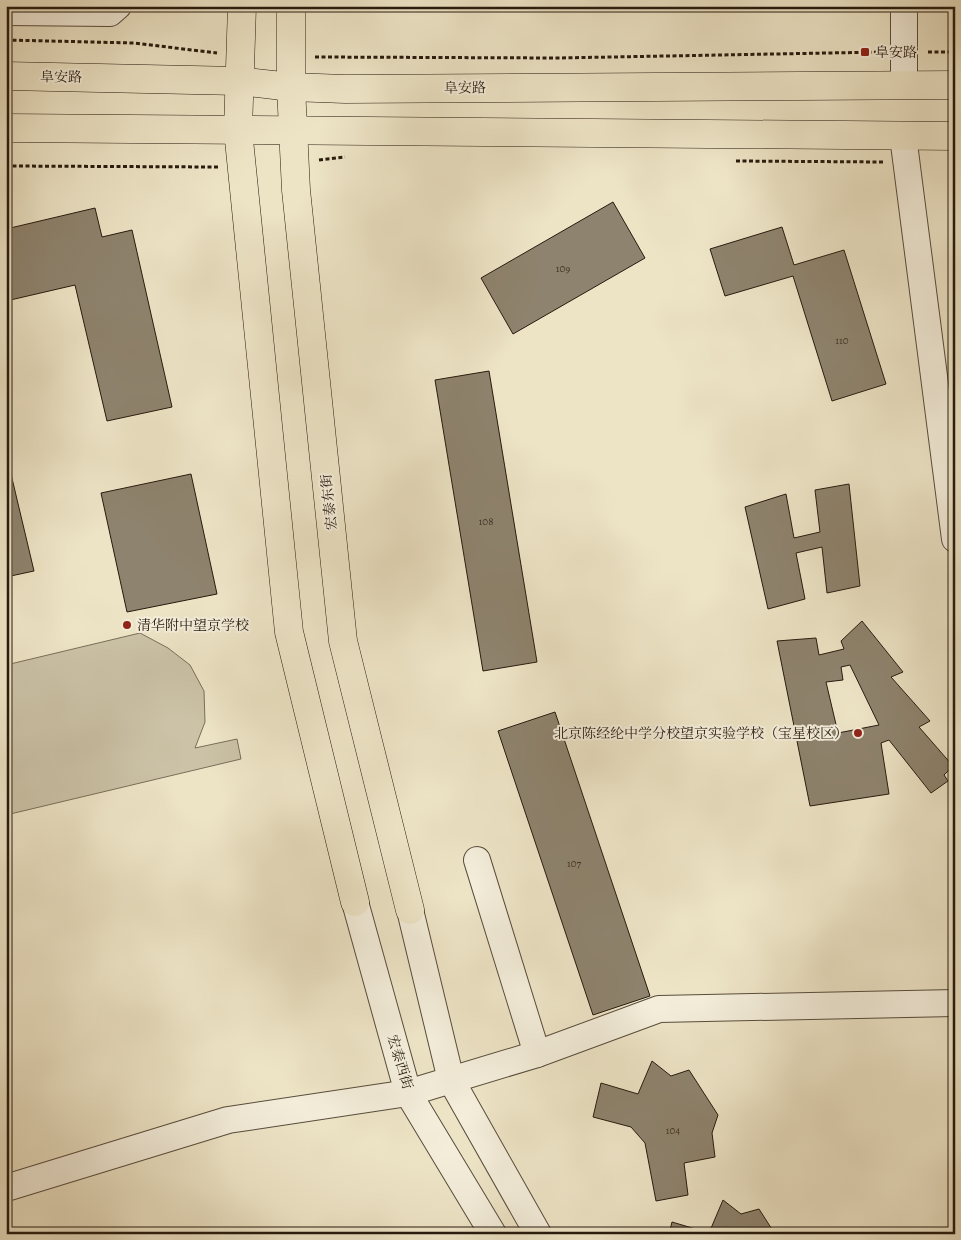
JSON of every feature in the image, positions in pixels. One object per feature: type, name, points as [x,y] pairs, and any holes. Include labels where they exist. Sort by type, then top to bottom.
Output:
[{"type":"main road","points":[[242,6],[238,130],[289,632],[355,902]]},
{"type":"main road","name":"宏泰东街","points":[[291,6],[291,87],[294,162],[343,641],[410,910]]},
{"type":"main road","name":"阜安路","points":[[6,76],[239,81],[291,87],[955,85]]},
{"type":"main road","points":[[6,128],[292,130],[904,149],[955,136]]},
{"type":"street","points":[[6,12],[110,13],[118,6]]},
{"type":"street","points":[[904,6],[904,84]]},
{"type":"street","points":[[904,149],[955,539]]},
{"type":"street","points":[[477,860],[537,1054]]},
{"type":"street","name":"宏泰西街","points":[[355,902],[408,1093],[493,1234]]},
{"type":"street","points":[[410,910],[451,1080],[538,1234]]},
{"type":"street","points":[[6,1188],[228,1120],[408,1093],[537,1054],[659,1009],[955,1003]]},
{"type":"path","points":[[6,40],[134,43],[201,53],[240,54]]},
{"type":"path","points":[[291,56],[558,58],[955,52]]},
{"type":"path","points":[[727,161],[904,149]]},
{"type":"path","points":[[294,162],[349,157]]},
{"type":"path","points":[[6,166],[241,167]]},
{"type":"shaded area","points":[[140,633],[168,648],[190,665],[204,691],[205,722],[195,748],[237,739],[241,759],[6,815],[6,665]]},
{"type":"building","points":[[613,202],[645,258],[513,334],[481,278]]},
{"type":"building","points":[[95,208],[102,237],[132,230],[172,407],[107,421],[75,285],[6,301],[6,229]]},
{"type":"building","points":[[782,227],[794,265],[844,250],[886,384],[832,401],[793,276],[725,296],[710,249]]},
{"type":"building","points":[[489,371],[537,662],[483,671],[435,380]]},
{"type":"building","points":[[6,453],[34,571],[6,577]]},
{"type":"building","points":[[191,474],[217,594],[127,612],[101,493]]},
{"type":"building","points":[[849,484],[860,586],[827,593],[822,547],[796,553],[805,599],[768,609],[745,507],[786,494],[794,538],[820,532],[815,490]]},
{"type":"building","points":[[862,621],[903,672],[891,677],[930,721],[919,727],[953,766],[944,775],[948,781],[931,793],[889,740],[881,743],[889,794],[810,806],[777,641],[816,638],[819,655],[844,649],[841,641]],"holes":[[[850,665],[879,725],[838,733],[826,682],[843,680],[841,667]]]},
{"type":"building","points":[[555,712],[650,996],[593,1015],[498,731]]},
{"type":"building","points":[[652,1061],[671,1076],[689,1070],[718,1115],[712,1133],[715,1157],[684,1163],[688,1195],[656,1201],[645,1143],[631,1127],[593,1117],[601,1083],[638,1094]]},
{"type":"building","points":[[723,1200],[741,1214],[759,1209],[775,1234],[669,1234],[672,1222],[709,1233]]},
{"type":"place","name":"阜安路","points":[[865,52]]},
{"type":"place","name":"清华附中望京学校","points":[[127,625]]},
{"type":"place","name":"北京陈经纶中学分校望京实验学校（宝星校区）","points":[[858,733]]}]
